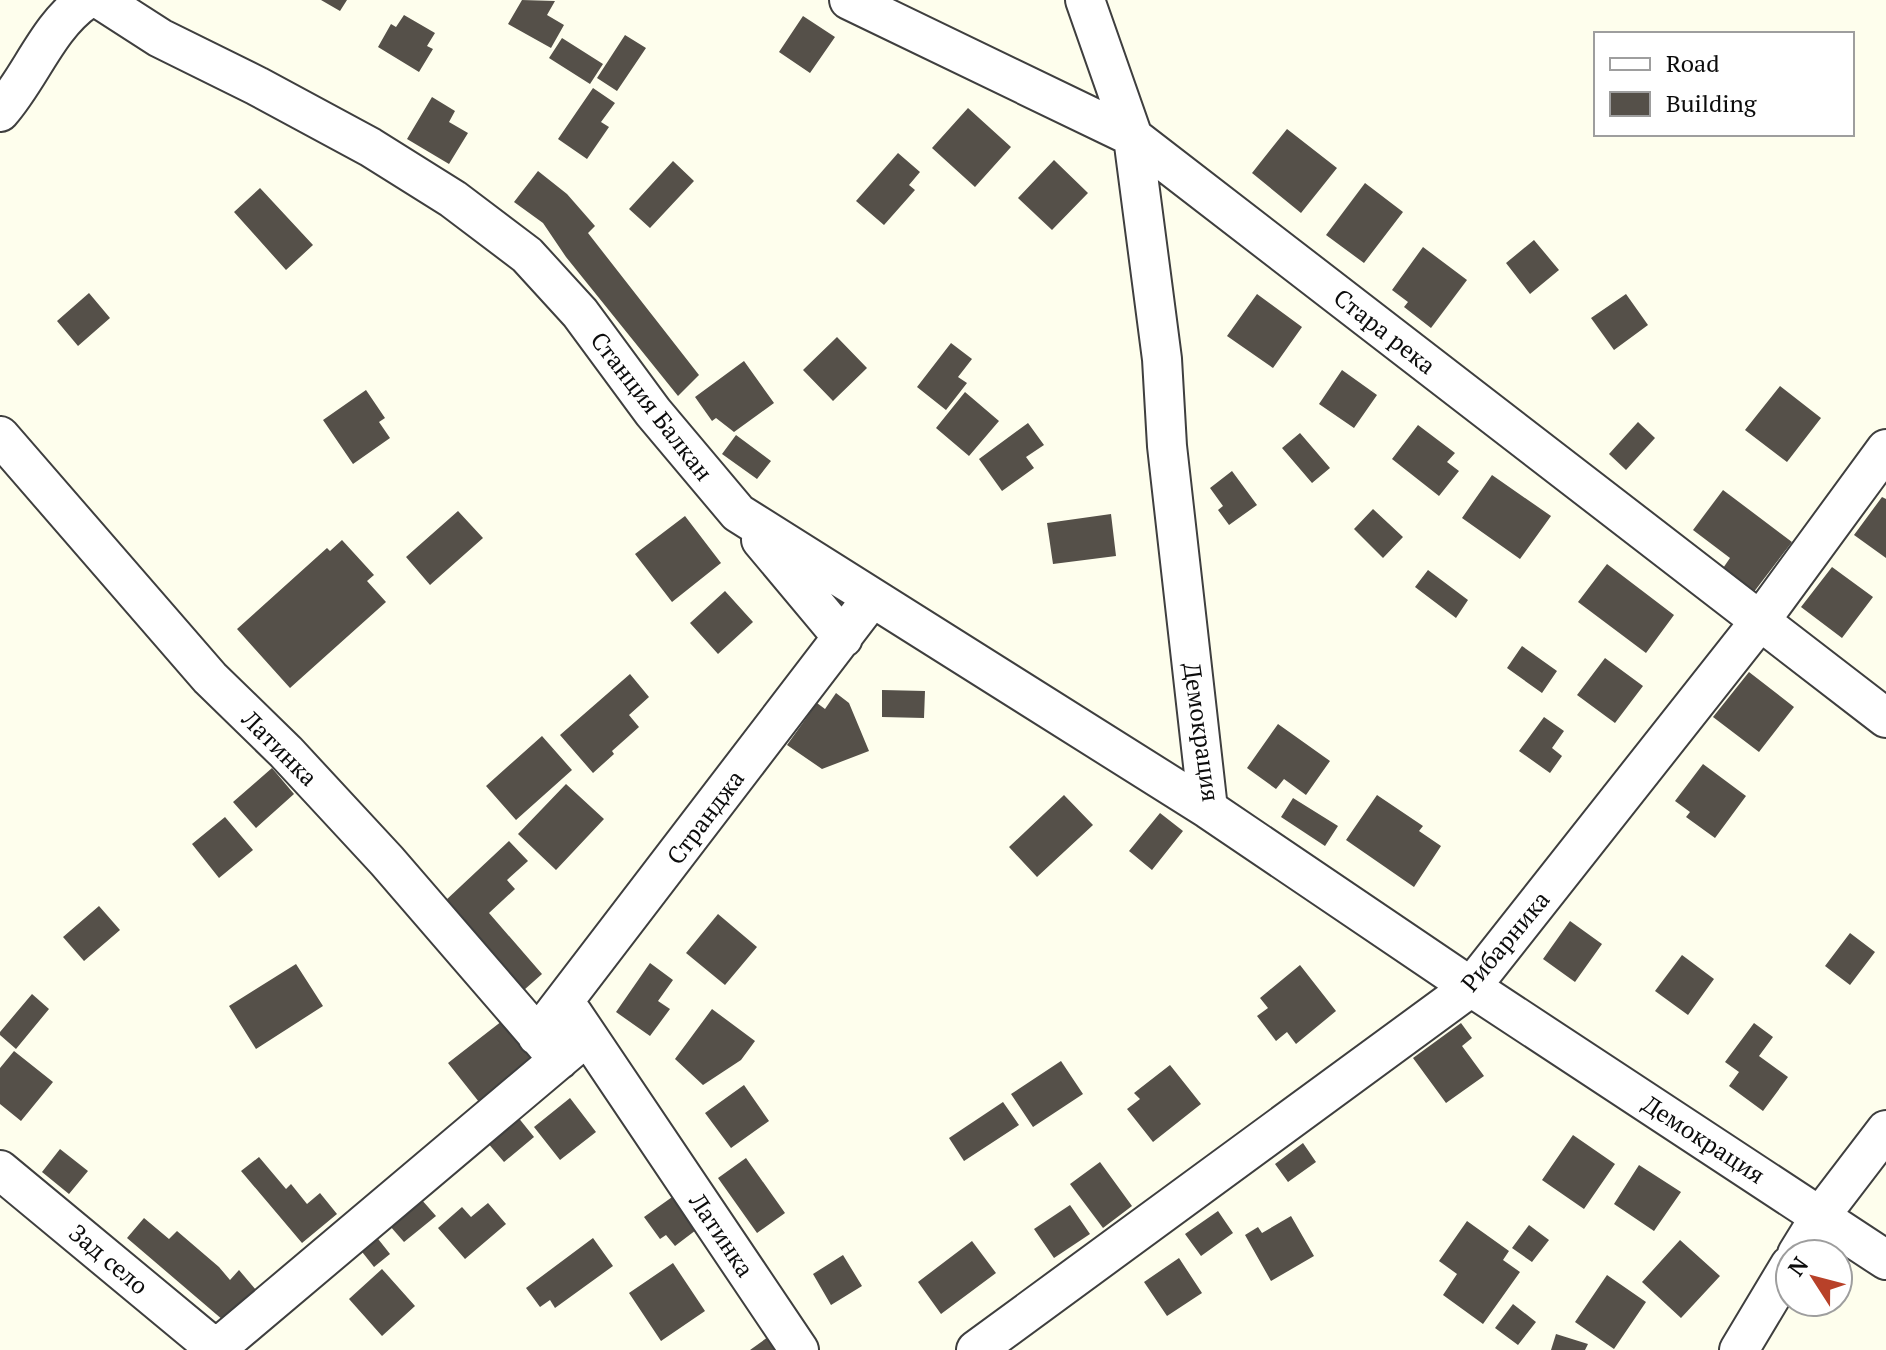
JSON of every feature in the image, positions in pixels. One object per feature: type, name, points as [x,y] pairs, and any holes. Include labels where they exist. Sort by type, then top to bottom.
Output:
[{"type":"street","points":[[0,112],[14,97],[56,28],[86,0]]},
{"type":"street","name":"Станция Балкан","points":[[101,0],[160,38],[370,147],[453,199],[527,255],[580,313],[653,412],[738,513],[1208,809]]},
{"type":"street","name":"Стара река","points":[[849,0],[1133,137],[1886,718]]},
{"type":"street","name":"Демокрация","points":[[1085,0],[1133,137],[1162,359],[1167,446],[1208,809],[1471,987],[1886,1260]]},
{"type":"street","name":"Латинка","points":[[0,436],[210,678],[286,752],[387,861],[548,1048]]},
{"type":"street","name":"Рибарника","points":[[976,1350],[1471,987],[1760,621],[1886,449]]},
{"type":"street","points":[[738,513],[843,638]]},
{"type":"street","name":"Странджа","points":[[548,1048],[565,1001],[872,598]]},
{"type":"street","name":"Латинка","points":[[565,1001],[799,1350]]},
{"type":"street","name":"Странджа","points":[[216,1350],[548,1048],[587,1036]]},
{"type":"street","points":[[1807,1238],[1886,1130]]},
{"type":"street","name":"Зад село","points":[[0,1170],[216,1350]]},
{"type":"street","points":[[1739,1350],[1774,1292]]},
{"type":"building","points":[[321,0],[347,0],[340,11]]},
{"type":"building","points":[[522,0],[555,1],[547,15],[564,25],[551,48],[508,24]]},
{"type":"building","points":[[404,15],[435,33],[427,46],[433,49],[419,72],[378,47],[391,24],[396,27]]},
{"type":"building","points":[[803,16],[835,37],[810,73],[779,52]]},
{"type":"building","points":[[625,35],[646,48],[617,91],[597,78]]},
{"type":"building","points":[[562,38],[603,64],[590,84],[549,58]]},
{"type":"building","points":[[593,88],[615,103],[601,122],[609,127],[587,159],[558,139]]},
{"type":"building","points":[[432,97],[455,111],[449,122],[468,133],[449,164],[407,139]]},
{"type":"building","points":[[968,108],[1011,147],[975,187],[932,148]]},
{"type":"building","points":[[1287,129],[1337,168],[1301,213],[1252,173]]},
{"type":"building","points":[[898,153],[920,172],[909,185],[915,190],[884,225],[856,201]]},
{"type":"building","points":[[1054,160],[1088,193],[1052,230],[1018,198]]},
{"type":"building","points":[[673,161],[694,181],[650,228],[629,209]]},
{"type":"building","points":[[538,171],[567,194],[595,226],[588,233],[699,375],[678,396],[566,257],[543,223],[514,202]]},
{"type":"building","points":[[1365,183],[1403,212],[1364,263],[1326,235]]},
{"type":"building","points":[[260,188],[313,245],[286,270],[234,212]]},
{"type":"building","points":[[1534,240],[1559,270],[1530,294],[1506,263]]},
{"type":"building","points":[[1423,247],[1467,280],[1431,328],[1404,307],[1408,302],[1392,290]]},
{"type":"building","points":[[89,293],[110,318],[78,346],[57,321]]},
{"type":"building","points":[[1257,294],[1302,327],[1273,368],[1227,336]]},
{"type":"building","points":[[1626,294],[1648,325],[1614,350],[1591,318]]},
{"type":"building","points":[[837,337],[867,368],[833,401],[803,370]]},
{"type":"building","points":[[951,343],[972,359],[958,377],[967,383],[946,410],[917,387]]},
{"type":"building","points":[[744,361],[774,403],[734,432],[716,418],[712,421],[695,397]]},
{"type":"building","points":[[1342,370],[1377,395],[1354,428],[1319,404]]},
{"type":"building","points":[[1780,386],[1821,418],[1787,462],[1745,430]]},
{"type":"building","points":[[366,390],[385,418],[379,422],[390,438],[353,464],[323,420]]},
{"type":"building","points":[[965,392],[999,421],[969,456],[936,428]]},
{"type":"building","points":[[1638,422],[1655,438],[1626,470],[1609,454]]},
{"type":"building","points":[[1028,423],[1044,445],[1026,457],[1034,468],[1002,491],[979,459]]},
{"type":"building","points":[[1418,425],[1455,453],[1447,462],[1459,471],[1439,496],[1392,459]]},
{"type":"building","points":[[1300,433],[1330,468],[1312,483],[1282,448]]},
{"type":"building","points":[[736,435],[771,461],[757,479],[722,454]]},
{"type":"building","points":[[1232,471],[1257,505],[1229,525],[1218,510],[1223,506],[1210,488]]},
{"type":"building","points":[[1492,475],[1551,516],[1520,559],[1462,518]]},
{"type":"building","points":[[1723,490],[1792,542],[1750,597],[1719,574],[1730,558],[1693,530]]},
{"type":"building","points":[[1882,497],[1886,499],[1886,558],[1854,535]]},
{"type":"building","points":[[1373,509],[1403,537],[1383,558],[1354,529]]},
{"type":"building","points":[[458,511],[483,538],[430,585],[406,557]]},
{"type":"building","points":[[1111,514],[1116,556],[1053,564],[1047,523]]},
{"type":"building","points":[[685,516],[721,563],[672,602],[635,554]]},
{"type":"building","points":[[342,540],[374,575],[367,581],[386,602],[290,688],[237,629],[327,548],[330,551]]},
{"type":"building","points":[[1607,564],[1674,615],[1646,653],[1578,602]]},
{"type":"building","points":[[1832,567],[1873,597],[1842,638],[1801,607]]},
{"type":"building","points":[[1428,570],[1468,600],[1456,618],[1415,587]]},
{"type":"building","points":[[725,591],[753,622],[718,654],[690,623]]},
{"type":"building","points":[[1522,646],[1557,671],[1542,693],[1507,668]]},
{"type":"building","points":[[1605,658],[1643,686],[1615,723],[1577,695]]},
{"type":"building","points":[[1749,672],[1794,707],[1759,752],[1713,717]]},
{"type":"building","points":[[630,674],[649,697],[629,715],[639,727],[593,773],[560,735]]},
{"type":"building","points":[[882,690],[925,691],[924,718],[882,717]]},
{"type":"building","points":[[836,693],[849,703],[869,751],[822,769],[787,745],[817,703],[825,709]]},
{"type":"building","points":[[1544,717],[1564,731],[1552,748],[1562,756],[1550,773],[1519,751]]},
{"type":"building","points":[[1278,724],[1330,761],[1306,795],[1284,779],[1276,789],[1247,768]]},
{"type":"building","points":[[542,736],[572,770],[516,820],[486,786]]},
{"type":"building","points":[[1703,764],[1746,796],[1715,838],[1686,817],[1690,812],[1675,801]]},
{"type":"building","points":[[272,768],[294,794],[256,828],[233,802]]},
{"type":"building","points":[[566,784],[604,819],[556,870],[518,834]]},
{"type":"building","points":[[1064,795],[1093,825],[1037,877],[1009,847]]},
{"type":"building","points":[[1377,795],[1423,826],[1419,831],[1441,846],[1414,887],[1346,840]]},
{"type":"building","points":[[1293,798],[1338,826],[1325,846],[1281,817]]},
{"type":"building","points":[[1160,813],[1183,831],[1152,870],[1129,851]]},
{"type":"building","points":[[225,817],[253,850],[219,878],[192,844]]},
{"type":"building","points":[[509,841],[528,861],[507,880],[515,889],[489,913],[542,974],[524,990],[445,901]]},
{"type":"building","points":[[99,906],[120,930],[84,961],[63,937]]},
{"type":"building","points":[[718,914],[757,947],[725,985],[686,953]]},
{"type":"building","points":[[1570,921],[1602,944],[1575,982],[1543,959]]},
{"type":"building","points":[[1850,933],[1875,952],[1850,985],[1825,966]]},
{"type":"building","points":[[1682,955],[1714,979],[1688,1015],[1655,991]]},
{"type":"building","points":[[650,963],[673,980],[658,1001],[670,1009],[650,1036],[616,1012]]},
{"type":"building","points":[[296,964],[323,1006],[256,1049],[229,1006]]},
{"type":"building","points":[[1300,965],[1336,1011],[1296,1044],[1287,1032],[1276,1041],[1257,1016],[1268,1008],[1260,998]]},
{"type":"building","points":[[32,994],[49,1009],[16,1049],[0,1032]]},
{"type":"building","points":[[712,1009],[755,1041],[741,1060],[703,1085],[675,1059]]},
{"type":"building","points":[[502,1021],[533,1060],[479,1102],[448,1063]]},
{"type":"building","points":[[1461,1023],[1472,1038],[1462,1046],[1484,1076],[1446,1103],[1413,1058]]},
{"type":"building","points":[[1754,1023],[1773,1037],[1759,1056],[1788,1077],[1763,1111],[1729,1086],[1739,1072],[1725,1062]]},
{"type":"building","points":[[14,1051],[53,1082],[21,1121],[0,1104],[0,1068]]},
{"type":"building","points":[[1061,1061],[1083,1094],[1033,1127],[1011,1094]]},
{"type":"building","points":[[1170,1065],[1201,1104],[1153,1142],[1127,1109],[1140,1099],[1134,1093]]},
{"type":"building","points":[[744,1085],[769,1121],[731,1148],[705,1113]]},
{"type":"building","points":[[570,1098],[596,1132],[560,1160],[534,1127]]},
{"type":"building","points":[[1003,1102],[1019,1125],[964,1161],[949,1138]]},
{"type":"building","points":[[517,1116],[534,1137],[504,1162],[487,1142]]},
{"type":"building","points":[[1573,1135],[1615,1164],[1584,1209],[1542,1180]]},
{"type":"building","points":[[1303,1143],[1316,1162],[1288,1182],[1275,1164]]},
{"type":"building","points":[[60,1149],[88,1171],[69,1194],[42,1172]]},
{"type":"building","points":[[259,1157],[286,1189],[291,1184],[307,1204],[320,1193],[337,1214],[302,1243],[241,1171]]},
{"type":"building","points":[[746,1158],[785,1213],[757,1233],[718,1178]]},
{"type":"building","points":[[1100,1162],[1132,1206],[1103,1228],[1070,1184]]},
{"type":"building","points":[[1639,1165],[1681,1192],[1654,1231],[1614,1204]]},
{"type":"building","points":[[675,1195],[700,1227],[675,1246],[666,1235],[660,1239],[644,1217]]},
{"type":"building","points":[[421,1199],[436,1216],[404,1242],[390,1226]]},
{"type":"building","points":[[488,1203],[506,1224],[465,1259],[438,1228],[462,1207],[471,1217]]},
{"type":"building","points":[[1070,1205],[1090,1234],[1054,1258],[1034,1229]]},
{"type":"building","points":[[1218,1211],[1233,1233],[1201,1256],[1185,1234]]},
{"type":"building","points":[[1291,1216],[1314,1256],[1271,1281],[1245,1235],[1258,1227],[1262,1233]]},
{"type":"building","points":[[144,1218],[169,1239],[177,1231],[230,1280],[239,1270],[256,1290],[223,1320],[127,1238]]},
{"type":"building","points":[[1467,1221],[1509,1251],[1503,1260],[1520,1272],[1483,1324],[1443,1295],[1457,1274],[1439,1261]]},
{"type":"building","points":[[1529,1225],[1549,1240],[1532,1262],[1512,1248]]},
{"type":"building","points":[[375,1235],[390,1254],[374,1267],[359,1248]]},
{"type":"building","points":[[593,1238],[613,1266],[555,1308],[550,1300],[540,1307],[526,1288]]},
{"type":"building","points":[[1680,1240],[1720,1276],[1681,1318],[1642,1282]]},
{"type":"building","points":[[972,1241],[996,1273],[941,1314],[918,1282]]},
{"type":"building","points":[[843,1255],[862,1286],[831,1305],[813,1274]]},
{"type":"building","points":[[1179,1258],[1202,1293],[1167,1316],[1144,1282]]},
{"type":"building","points":[[673,1263],[705,1311],[661,1341],[629,1293]]},
{"type":"building","points":[[382,1269],[415,1306],[382,1336],[349,1299]]},
{"type":"building","points":[[1607,1275],[1646,1302],[1614,1349],[1575,1322]]},
{"type":"building","points":[[1513,1304],[1536,1322],[1518,1345],[1495,1328]]},
{"type":"building","points":[[1556,1334],[1588,1344],[1585,1350],[1551,1350]]},
{"type":"building","points":[[768,1337],[777,1350],[750,1350]]}]
